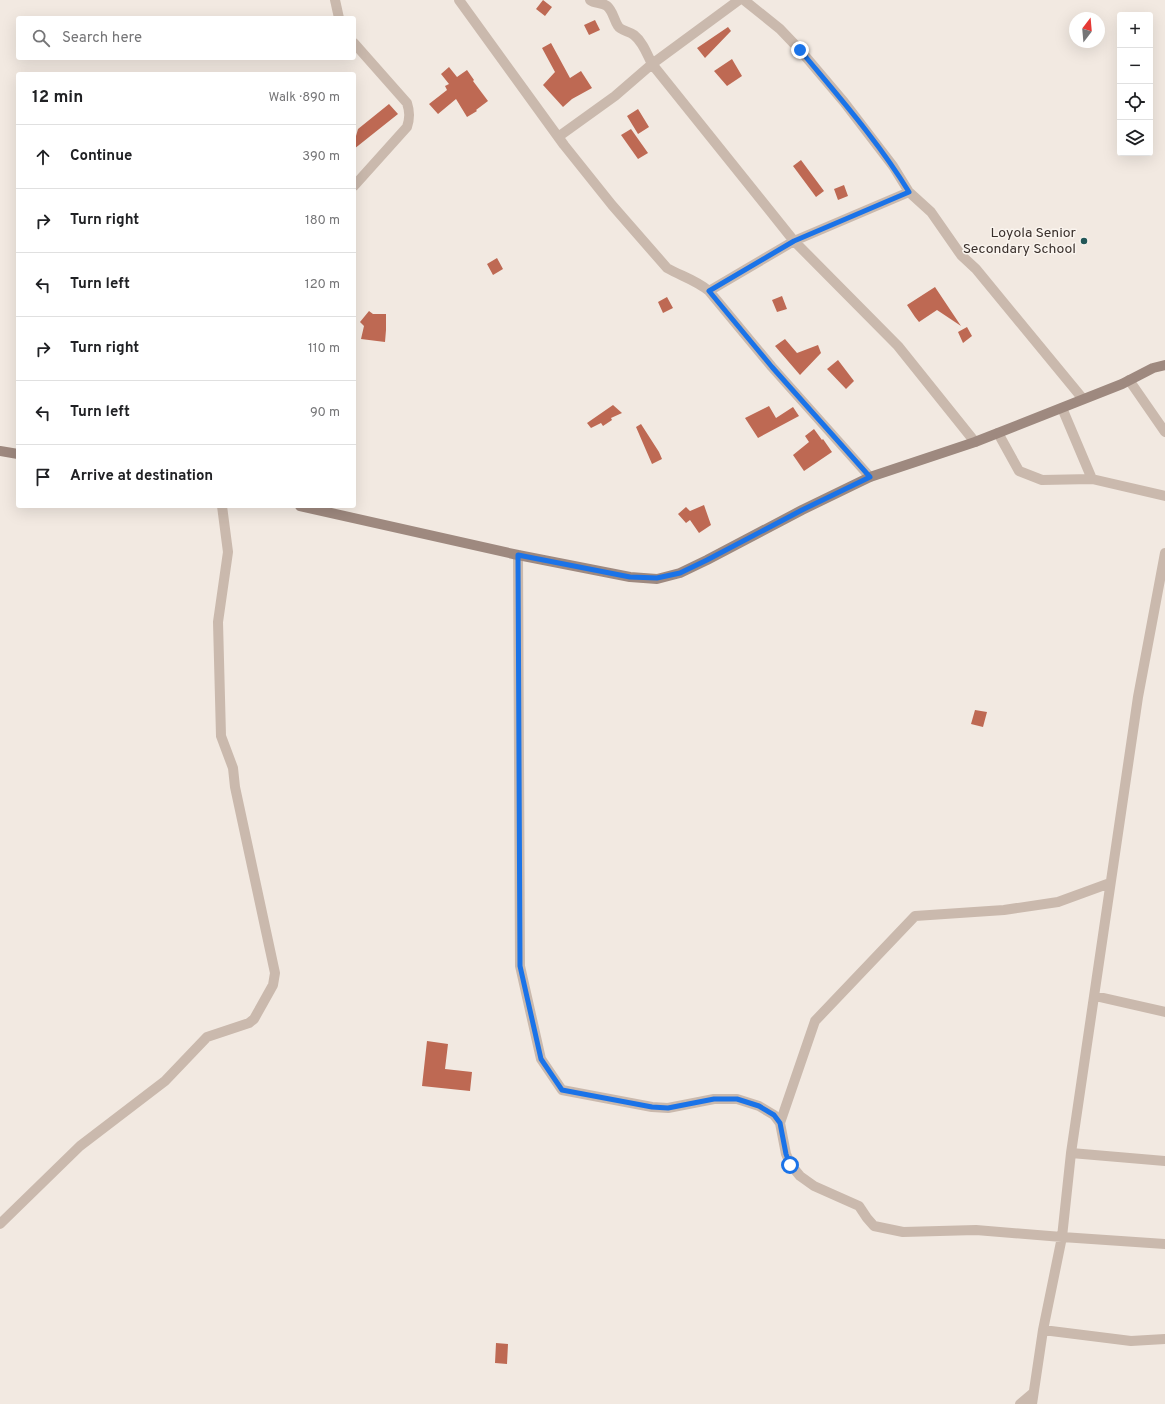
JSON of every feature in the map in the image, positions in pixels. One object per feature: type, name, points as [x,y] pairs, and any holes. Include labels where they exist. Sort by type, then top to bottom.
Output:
[{"type":"main road","points":[[309,508],[518,555],[630,577],[657,578],[680,573],[802,510],[870,477],[975,442],[1062,408],[1165,364]]},
{"type":"main road","points":[[0,451],[16,454]]},
{"type":"street","points":[[335,0],[339,16]]},
{"type":"street","points":[[459,0],[558,137],[612,205],[667,268],[698,282],[709,291],[772,367],[870,477]]},
{"type":"street","points":[[590,0],[594,3],[606,5],[610,9],[618,26],[621,29],[630,32],[641,43],[652,64],[794,241],[898,346],[975,442]]},
{"type":"street","points":[[558,137],[615,96],[652,64],[739,0]]},
{"type":"street","points":[[744,0],[780,30],[800,50],[844,102],[893,166],[909,192],[931,212],[961,256],[976,269],[1083,399]]},
{"type":"street","points":[[356,45],[407,103],[410,118],[407,127],[356,184]]},
{"type":"street","points":[[709,291],[794,241],[909,192]]},
{"type":"street","points":[[1129,380],[1165,432]]},
{"type":"street","points":[[1062,408],[1092,479]]},
{"type":"street","points":[[998,433],[1019,471],[1042,480],[1092,479],[1165,496]]},
{"type":"street","points":[[0,1224],[80,1146],[165,1081],[207,1037],[249,1023],[254,1019],[273,985],[274,973],[235,787],[233,768],[221,736],[218,622],[228,552],[222,508]]},
{"type":"street","points":[[1032,1404],[1043,1330],[1062,1237],[1072,1153],[1110,883],[1138,697],[1165,553]]},
{"type":"street","points":[[518,555],[520,966],[541,1059],[562,1090],[652,1107],[668,1108],[714,1099],[737,1099],[759,1106],[774,1115],[780,1123],[790,1165],[800,1176],[814,1186],[860,1206],[874,1226],[903,1232],[976,1230],[1165,1244]]},
{"type":"street","points":[[780,1123],[815,1021],[915,916],[1004,910],[1058,902],[1110,883]]},
{"type":"street","points":[[1095,996],[1165,1012]]},
{"type":"street","points":[[1072,1153],[1165,1161]]},
{"type":"street","points":[[1043,1330],[1131,1341],[1165,1339]]},
{"type":"street","points":[[1020,1404],[1034,1393]]},
{"type":"building","points":[[543,0],[552,7],[545,16],[536,9]]},
{"type":"building","points":[[595,20],[600,30],[589,35],[584,25]]},
{"type":"building","points":[[728,27],[731,31],[705,58],[697,48]]},
{"type":"building","points":[[551,43],[570,78],[581,71],[592,88],[572,99],[563,107],[543,85],[555,72],[542,48]]},
{"type":"building","points":[[732,59],[742,76],[727,86],[714,71]]},
{"type":"building","points":[[449,67],[457,77],[467,70],[474,80],[473,81],[488,101],[476,110],[477,111],[467,117],[456,99],[438,114],[429,104],[447,90],[445,86],[449,84],[441,74]]},
{"type":"building","points":[[389,104],[398,114],[356,147],[356,136],[358,129]]},
{"type":"building","points":[[638,109],[649,127],[638,134],[627,116]]},
{"type":"building","points":[[631,129],[648,153],[638,159],[621,135]]},
{"type":"building","points":[[801,160],[824,191],[816,197],[793,166]]},
{"type":"building","points":[[844,185],[848,196],[838,200],[834,189]]},
{"type":"building","points":[[497,258],[503,269],[493,275],[487,264]]},
{"type":"building","points":[[935,287],[961,326],[937,310],[919,322],[907,305]]},
{"type":"building","points":[[782,296],[787,309],[777,312],[772,300]]},
{"type":"building","points":[[667,297],[673,308],[663,313],[658,302]]},
{"type":"building","points":[[369,311],[373,314],[386,314],[385,342],[361,339],[364,326],[360,322]]},
{"type":"building","points":[[967,327],[972,336],[963,343],[958,332]]},
{"type":"building","points":[[785,339],[797,353],[818,345],[821,353],[800,375],[775,346]]},
{"type":"building","points":[[838,360],[854,381],[846,389],[827,369]]},
{"type":"building","points":[[613,405],[622,413],[611,418],[612,420],[603,426],[601,423],[591,428],[587,423]]},
{"type":"building","points":[[769,406],[776,418],[793,407],[799,416],[758,438],[745,418]]},
{"type":"building","points":[[641,424],[662,459],[652,464],[636,427]]},
{"type":"building","points":[[814,429],[832,452],[804,471],[793,455],[809,442],[805,436]]},
{"type":"building","points":[[704,505],[711,525],[699,533],[690,520],[686,523],[678,514],[686,507],[690,511]]},
{"type":"building","points":[[975,710],[987,712],[983,727],[971,724]]},
{"type":"building","points":[[427,1041],[448,1044],[445,1069],[472,1072],[470,1091],[422,1086]]},
{"type":"building","points":[[496,1343],[508,1344],[507,1364],[495,1363]]},
{"type":"place","name":"Loyola Senior Secondary School","points":[[1084,241]]},
{"type":"route","points":[[790,1165],[786,1154],[780,1123],[774,1115],[759,1106],[737,1099],[714,1099],[668,1108],[652,1107],[562,1090],[541,1059],[520,966],[518,555],[630,577],[657,578],[680,573],[802,510],[870,477],[772,367],[709,291],[794,241],[909,192],[893,166],[844,102],[800,50]]}]
